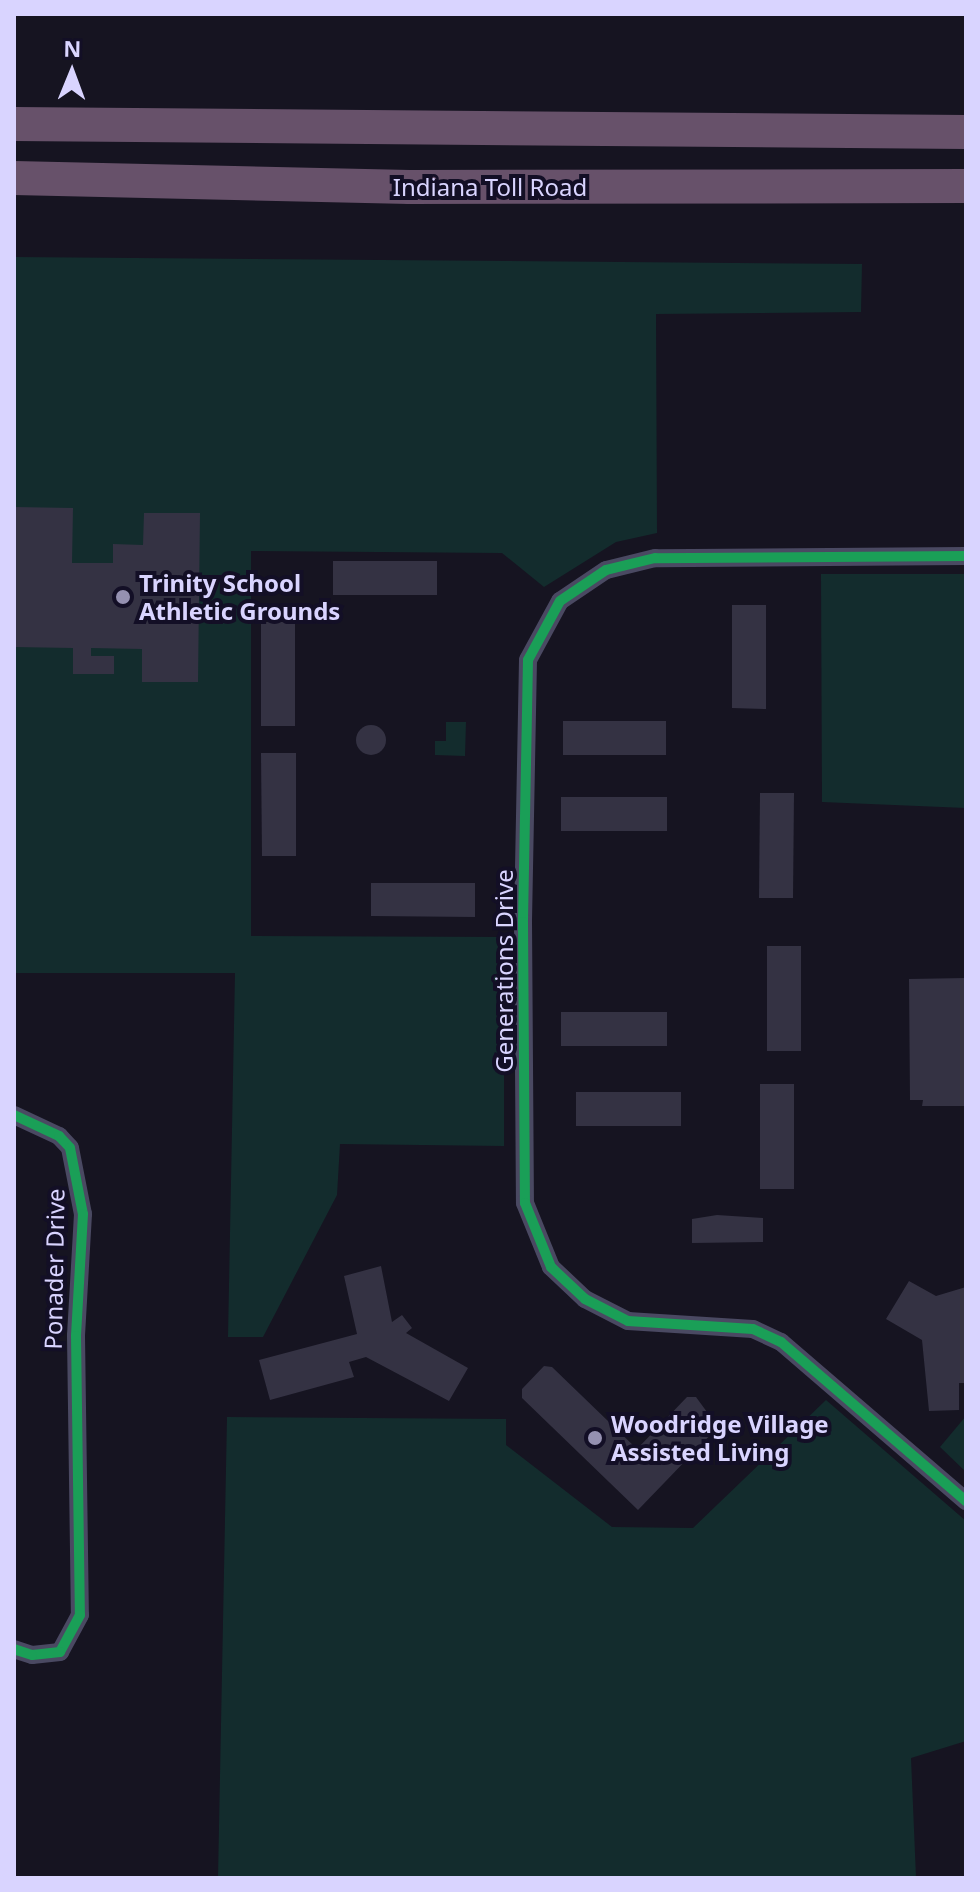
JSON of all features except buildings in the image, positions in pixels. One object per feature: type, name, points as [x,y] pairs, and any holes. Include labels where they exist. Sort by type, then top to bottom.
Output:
[{"type":"highway","points":[[14,124],[966,132]]},
{"type":"highway","name":"Indiana Toll Road","points":[[14,178],[410,187],[966,186]]},
{"type":"street","name":"Generations Drive","points":[[966,556],[655,558],[606,570],[560,601],[528,660],[523,922],[525,1203],[551,1267],[589,1302],[628,1321],[753,1329],[781,1342],[966,1501]]},
{"type":"street","name":"Ponader Drive","points":[[14,1115],[64,1141],[80,1176],[80,1615],[71,1640],[45,1656],[14,1649]]},
{"type":"green space","points":[[14,257],[862,264],[861,312],[656,314],[657,533],[616,542],[544,587],[502,553],[251,551],[251,936],[504,937],[504,1146],[340,1144],[337,1195],[263,1337],[228,1337],[235,973],[14,973]]},
{"type":"green space","points":[[821,574],[966,574],[966,808],[822,802]]},
{"type":"green space","points":[[446,722],[466,722],[465,756],[435,755],[435,741],[446,741]]},
{"type":"green space","points":[[826,1400],[966,1521],[966,1741],[911,1758],[916,1877],[218,1878],[227,1417],[506,1419],[506,1445],[612,1527],[693,1528]]},
{"type":"green space","points":[[966,1416],[966,1472],[940,1447]]},
{"type":"cycle path","points":[[966,556],[655,558],[606,570],[560,601],[528,660],[523,922],[525,1203],[551,1267],[585,1299],[628,1321],[753,1329],[781,1342],[966,1501]]},
{"type":"cycle path","points":[[14,1115],[59,1136],[70,1148],[83,1214],[76,1336],[80,1615],[60,1652],[32,1655],[14,1649]]},
{"type":"place","name":"Trinity School Athletic Grounds","points":[[123,597]]},
{"type":"place","name":"Woodridge Village Assisted Living","points":[[595,1438]]}]
